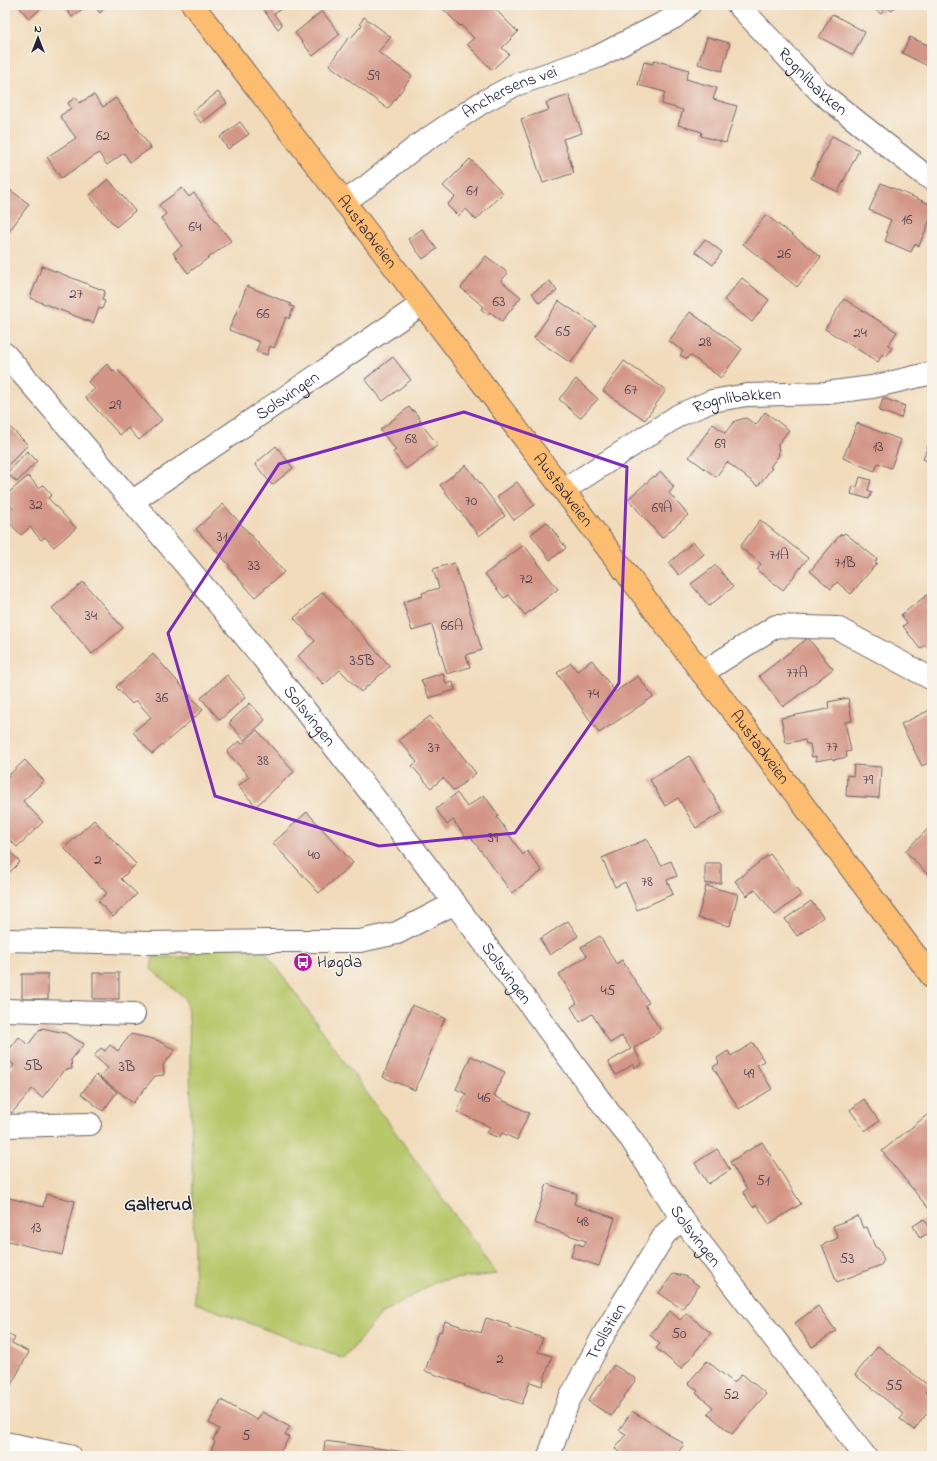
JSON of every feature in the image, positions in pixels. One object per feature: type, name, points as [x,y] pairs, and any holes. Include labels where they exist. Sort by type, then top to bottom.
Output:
[{"type":"main road","name":"Austadveien","points":[[193,5],[702,673],[739,719],[932,977]]},
{"type":"street","name":"Anchersens vei","points":[[344,202],[417,146],[481,103],[515,85],[596,58],[675,17],[689,5]]},
{"type":"street","name":"Rognlibakken","points":[[738,5],[821,93],[922,173],[932,179]]},
{"type":"street","name":"Solsvingen","points":[[133,502],[422,304]]},
{"type":"street","name":"Solsvingen","points":[[5,354],[133,502],[344,759],[455,903],[607,1109],[631,1139],[682,1219],[865,1456]]},
{"type":"street","name":"Rognlibakken","points":[[564,490],[680,415],[712,402],[747,395],[826,393],[872,387],[932,373]]},
{"type":"street","points":[[702,673],[776,626],[836,628],[932,679]]},
{"type":"street","points":[[5,940],[149,943],[272,940],[360,940],[397,933],[455,903]]},
{"type":"street","points":[[5,1010],[134,1014]]},
{"type":"street","points":[[5,1126],[90,1124]]},
{"type":"street","name":"Trollstien","points":[[549,1456],[568,1402],[604,1334],[665,1234],[682,1219]]},
{"type":"street","points":[[5,1443],[70,1456]]},
{"type":"highlighted area","points":[[464,412],[627,467],[619,683],[515,833],[379,846],[215,796],[168,633],[279,464]]},
{"type":"green space","points":[[258,941],[497,1274],[437,1281],[380,1315],[344,1359],[195,1303],[189,1018],[185,998],[151,969],[153,957],[191,957],[192,942]]},
{"type":"building","points":[[18,5],[45,5],[29,19]]},
{"type":"building","points":[[63,5],[88,5],[72,17]]},
{"type":"building","points":[[94,5],[107,5],[100,13]]},
{"type":"building","points":[[260,5],[286,5],[274,14],[282,25],[278,29]]},
{"type":"building","points":[[439,5],[491,5],[518,32],[502,48],[509,54],[492,70],[467,44],[474,38]]},
{"type":"building","points":[[869,5],[896,5],[892,11],[886,7],[881,14]]},
{"type":"building","points":[[322,11],[340,34],[313,56],[295,33]]},
{"type":"building","points":[[832,14],[865,32],[853,55],[819,37]]},
{"type":"building","points":[[364,17],[391,37],[378,52],[412,76],[388,109],[329,65],[349,37],[351,38],[362,25],[360,24]]},
{"type":"building","points":[[707,37],[730,43],[722,71],[698,64]]},
{"type":"building","points":[[910,37],[932,47],[932,68],[902,53]]},
{"type":"building","points":[[654,60],[689,70],[686,79],[717,88],[713,99],[737,106],[726,143],[701,136],[702,132],[678,125],[683,110],[662,104],[665,92],[638,85],[644,62],[653,64]]},
{"type":"building","points":[[218,92],[227,103],[201,123],[192,112]]},
{"type":"building","points":[[94,95],[103,107],[116,98],[151,148],[130,162],[124,153],[107,165],[99,153],[61,178],[47,157],[76,138],[60,116],[71,108],[68,103],[76,97],[79,103]]},
{"type":"building","points":[[569,95],[582,133],[563,139],[574,173],[543,183],[521,119],[549,110],[546,103]]},
{"type":"building","points":[[240,122],[249,134],[228,149],[220,137]]},
{"type":"building","points":[[832,136],[859,150],[838,192],[811,178]]},
{"type":"building","points":[[470,159],[503,193],[476,220],[466,209],[458,216],[447,205],[455,197],[443,186]]},
{"type":"building","points":[[108,179],[135,211],[116,227],[89,196]]},
{"type":"building","points":[[881,183],[932,205],[932,215],[919,246],[915,244],[911,252],[885,241],[888,233],[886,232],[891,220],[869,210]]},
{"type":"building","points":[[5,186],[29,204],[8,233],[5,230]]},
{"type":"building","points":[[182,188],[189,197],[194,193],[231,241],[188,273],[173,253],[182,246],[161,218],[166,214],[159,205]]},
{"type":"building","points":[[766,215],[821,257],[797,287],[743,244]]},
{"type":"building","points":[[422,229],[437,249],[423,259],[408,239]]},
{"type":"building","points":[[705,239],[722,252],[713,265],[695,252]]},
{"type":"building","points":[[486,256],[508,273],[501,281],[521,297],[502,321],[490,312],[488,315],[481,309],[483,306],[461,288]]},
{"type":"building","points":[[42,266],[105,291],[102,300],[105,301],[102,309],[99,308],[93,323],[30,298]]},
{"type":"building","points":[[742,278],[769,300],[752,322],[724,300]]},
{"type":"building","points":[[550,281],[557,291],[539,303],[532,293]]},
{"type":"building","points":[[247,286],[291,304],[290,306],[294,307],[289,319],[286,317],[274,348],[270,346],[267,355],[256,351],[260,342],[229,330]]},
{"type":"building","points":[[844,299],[897,332],[888,345],[892,348],[886,357],[882,354],[878,362],[825,329]]},
{"type":"building","points":[[559,301],[596,326],[571,363],[534,338]]},
{"type":"building","points":[[690,312],[742,349],[721,378],[690,355],[687,359],[680,355],[683,351],[669,341]]},
{"type":"building","points":[[393,357],[411,380],[383,401],[365,379]]},
{"type":"building","points":[[624,361],[666,390],[645,420],[603,391]]},
{"type":"building","points":[[107,364],[114,372],[117,369],[162,420],[139,440],[128,428],[120,435],[85,397],[95,389],[88,382]]},
{"type":"building","points":[[576,379],[598,399],[580,418],[559,399]]},
{"type":"building","points":[[883,398],[905,406],[901,418],[879,411]]},
{"type":"building","points":[[409,407],[421,420],[419,421],[438,445],[406,469],[393,452],[396,450],[380,430]]},
{"type":"building","points":[[765,412],[789,430],[778,444],[779,455],[770,467],[772,468],[758,486],[727,462],[716,477],[689,457],[713,424],[725,433],[735,421],[746,418],[756,425]]},
{"type":"building","points":[[857,423],[901,440],[891,468],[878,463],[875,471],[843,458]]},
{"type":"building","points":[[9,426],[28,445],[5,468],[5,430]]},
{"type":"building","points":[[930,440],[932,441],[932,463],[923,459]]},
{"type":"building","points":[[276,446],[293,468],[272,485],[255,464]]},
{"type":"building","points":[[27,451],[37,461],[17,482],[7,473]]},
{"type":"building","points":[[932,463],[932,471],[929,470]]},
{"type":"building","points":[[466,465],[505,516],[479,536],[440,485]]},
{"type":"building","points":[[661,472],[674,487],[669,493],[688,515],[662,538],[628,499],[654,476],[655,477]]},
{"type":"building","points":[[28,476],[39,488],[43,485],[52,495],[48,498],[76,528],[54,547],[45,537],[41,540],[30,527],[21,535],[5,518],[5,515],[13,508],[5,499],[5,496]]},
{"type":"building","points":[[860,477],[871,480],[868,490],[872,492],[869,499],[851,494],[853,486],[857,487]]},
{"type":"building","points":[[517,482],[535,505],[514,520],[497,497]]},
{"type":"building","points":[[223,504],[284,572],[255,597],[229,568],[230,566],[196,529]]},
{"type":"building","points":[[760,520],[808,558],[783,590],[757,570],[761,564],[740,547]]},
{"type":"building","points":[[547,522],[566,548],[550,560],[531,534]]},
{"type":"building","points":[[845,533],[877,559],[875,562],[877,563],[851,594],[837,582],[831,589],[810,571],[841,534],[842,535]]},
{"type":"building","points":[[693,542],[704,554],[679,575],[669,563]]},
{"type":"building","points":[[524,545],[558,589],[525,615],[509,595],[504,598],[485,574]]},
{"type":"building","points":[[454,563],[482,650],[466,655],[470,667],[447,674],[432,625],[412,631],[403,602],[423,596],[422,593],[439,588],[433,569]]},
{"type":"building","points":[[716,565],[733,587],[709,606],[691,584]]},
{"type":"building","points":[[83,582],[123,628],[92,654],[52,608]]},
{"type":"building","points":[[932,591],[932,655],[925,645],[920,649],[903,626],[907,623],[901,615]]},
{"type":"building","points":[[323,592],[390,666],[361,692],[340,670],[324,685],[298,656],[315,641],[294,618]]},
{"type":"building","points":[[808,638],[833,669],[783,707],[759,676]]},
{"type":"building","points":[[153,654],[203,710],[152,754],[133,732],[151,717],[136,700],[132,704],[116,687]]},
{"type":"building","points":[[592,660],[615,692],[638,676],[653,697],[599,733],[557,673],[571,663],[577,671]]},
{"type":"building","points":[[443,673],[446,684],[453,682],[455,690],[429,698],[421,680]]},
{"type":"building","points":[[227,675],[246,697],[220,720],[201,698]]},
{"type":"building","points":[[848,698],[852,721],[845,722],[851,751],[846,752],[847,757],[816,761],[816,756],[812,757],[810,744],[806,744],[805,740],[786,743],[781,718],[829,709],[828,702]]},
{"type":"building","points":[[250,703],[265,720],[244,740],[229,723]]},
{"type":"building","points":[[932,709],[932,766],[930,762],[922,766],[901,724]]},
{"type":"building","points":[[430,716],[476,773],[454,791],[443,778],[431,788],[412,766],[417,762],[399,740]]},
{"type":"building","points":[[257,730],[294,772],[256,806],[238,786],[249,777],[227,752],[239,741],[242,744]]},
{"type":"building","points":[[689,756],[723,812],[696,828],[678,798],[665,806],[650,780]]},
{"type":"building","points":[[25,760],[44,781],[23,801],[43,822],[17,847],[5,835],[5,779]]},
{"type":"building","points":[[854,765],[881,767],[879,798],[846,796],[847,775],[853,776]]},
{"type":"building","points":[[457,793],[467,807],[484,795],[523,855],[527,851],[542,871],[512,893],[470,836],[467,839],[453,820],[447,825],[436,809]]},
{"type":"building","points":[[307,812],[353,863],[319,893],[273,843]]},
{"type":"building","points":[[94,820],[136,864],[121,879],[137,894],[113,917],[98,901],[107,893],[64,848]]},
{"type":"building","points":[[930,827],[932,829],[932,879],[905,851]]},
{"type":"building","points":[[647,839],[661,865],[671,861],[677,876],[667,880],[673,894],[637,910],[625,882],[615,887],[602,858]]},
{"type":"building","points":[[5,846],[20,862],[5,877]]},
{"type":"building","points":[[770,854],[801,895],[775,915],[755,889],[747,896],[735,881]]},
{"type":"building","points":[[705,863],[721,863],[721,883],[705,884]]},
{"type":"building","points":[[706,886],[738,894],[730,926],[698,918]]},
{"type":"building","points":[[811,901],[823,917],[797,936],[785,919]]},
{"type":"building","points":[[568,921],[578,936],[550,955],[540,939]]},
{"type":"building","points":[[600,936],[616,964],[622,960],[649,1003],[645,1005],[661,1031],[634,1048],[642,1064],[635,1068],[634,1065],[632,1065],[616,1075],[608,1062],[631,1049],[622,1036],[610,1043],[592,1014],[580,1022],[571,1007],[577,1003],[559,974],[587,956],[581,947]]},
{"type":"building","points":[[93,973],[119,973],[119,999],[93,999]]},
{"type":"building","points":[[22,974],[48,974],[48,999],[22,999]]},
{"type":"building","points":[[412,1005],[445,1018],[415,1090],[383,1077]]},
{"type":"building","points":[[42,1028],[65,1033],[84,1044],[71,1060],[72,1069],[64,1070],[42,1098],[32,1089],[12,1113],[5,1108],[5,1069],[8,1072],[14,1065],[5,1058],[5,1055],[19,1037],[28,1045]]},
{"type":"building","points":[[131,1034],[157,1040],[175,1050],[163,1065],[164,1075],[155,1076],[133,1103],[100,1077],[108,1068],[94,1056],[101,1048],[105,1051],[110,1045],[118,1051]]},
{"type":"building","points":[[753,1043],[764,1061],[757,1065],[772,1089],[739,1109],[713,1067],[719,1063],[717,1058],[728,1051],[731,1056]]},
{"type":"building","points":[[471,1056],[505,1072],[494,1096],[529,1113],[517,1140],[502,1133],[499,1138],[487,1133],[490,1127],[457,1112],[466,1094],[456,1089]]},
{"type":"building","points":[[96,1075],[117,1092],[103,1111],[81,1094]]},
{"type":"building","points":[[864,1099],[879,1121],[865,1131],[850,1110]]},
{"type":"building","points":[[932,1111],[932,1213],[882,1151]]},
{"type":"building","points":[[762,1142],[801,1204],[769,1224],[757,1205],[753,1207],[743,1192],[747,1189],[730,1162]]},
{"type":"building","points":[[717,1149],[730,1170],[708,1184],[695,1163]]},
{"type":"building","points":[[547,1184],[577,1194],[574,1204],[615,1218],[599,1266],[571,1257],[575,1243],[584,1246],[586,1241],[534,1223]]},
{"type":"building","points":[[46,1194],[75,1201],[62,1255],[5,1240],[6,1197],[43,1207]]},
{"type":"building","points":[[858,1216],[863,1228],[867,1227],[875,1247],[879,1249],[884,1260],[881,1265],[837,1282],[822,1245],[838,1238],[833,1226]]},
{"type":"building","points":[[924,1219],[932,1231],[920,1238],[913,1226]]},
{"type":"building","points":[[673,1274],[685,1276],[699,1286],[682,1309],[659,1293]]},
{"type":"building","points":[[818,1306],[836,1331],[812,1347],[795,1323]]},
{"type":"building","points":[[670,1311],[680,1320],[686,1313],[711,1333],[681,1369],[656,1348],[660,1344],[650,1335]]},
{"type":"building","points":[[486,1318],[543,1338],[538,1352],[552,1356],[542,1386],[530,1382],[522,1404],[485,1392],[484,1393],[425,1371],[439,1331],[441,1332],[445,1321],[481,1333]]},
{"type":"building","points":[[5,1332],[15,1338],[12,1343],[29,1352],[9,1389],[5,1387]]},
{"type":"building","points":[[878,1346],[929,1386],[925,1392],[932,1398],[930,1403],[932,1404],[932,1407],[914,1430],[900,1419],[904,1414],[855,1375]]},
{"type":"building","points":[[707,1361],[734,1383],[742,1374],[766,1394],[732,1434],[708,1414],[713,1407],[696,1393],[698,1391],[688,1383]]},
{"type":"building","points":[[614,1365],[636,1379],[611,1416],[588,1401]]},
{"type":"building","points":[[221,1400],[257,1420],[262,1412],[290,1427],[285,1435],[289,1437],[278,1456],[213,1456],[209,1454],[215,1442],[213,1440],[219,1429],[209,1423]]},
{"type":"building","points":[[632,1411],[684,1444],[676,1456],[626,1456],[615,1449],[626,1434],[619,1430]]},
{"type":"building","points":[[325,1441],[406,1452],[406,1456],[323,1456]]},
{"type":"building","points":[[765,1453],[774,1456],[764,1456]]},
{"type":"place","name":"Høgda","points":[[303,962]]},
{"type":"district","name":"Galterud","points":[[158,1205]]}]
